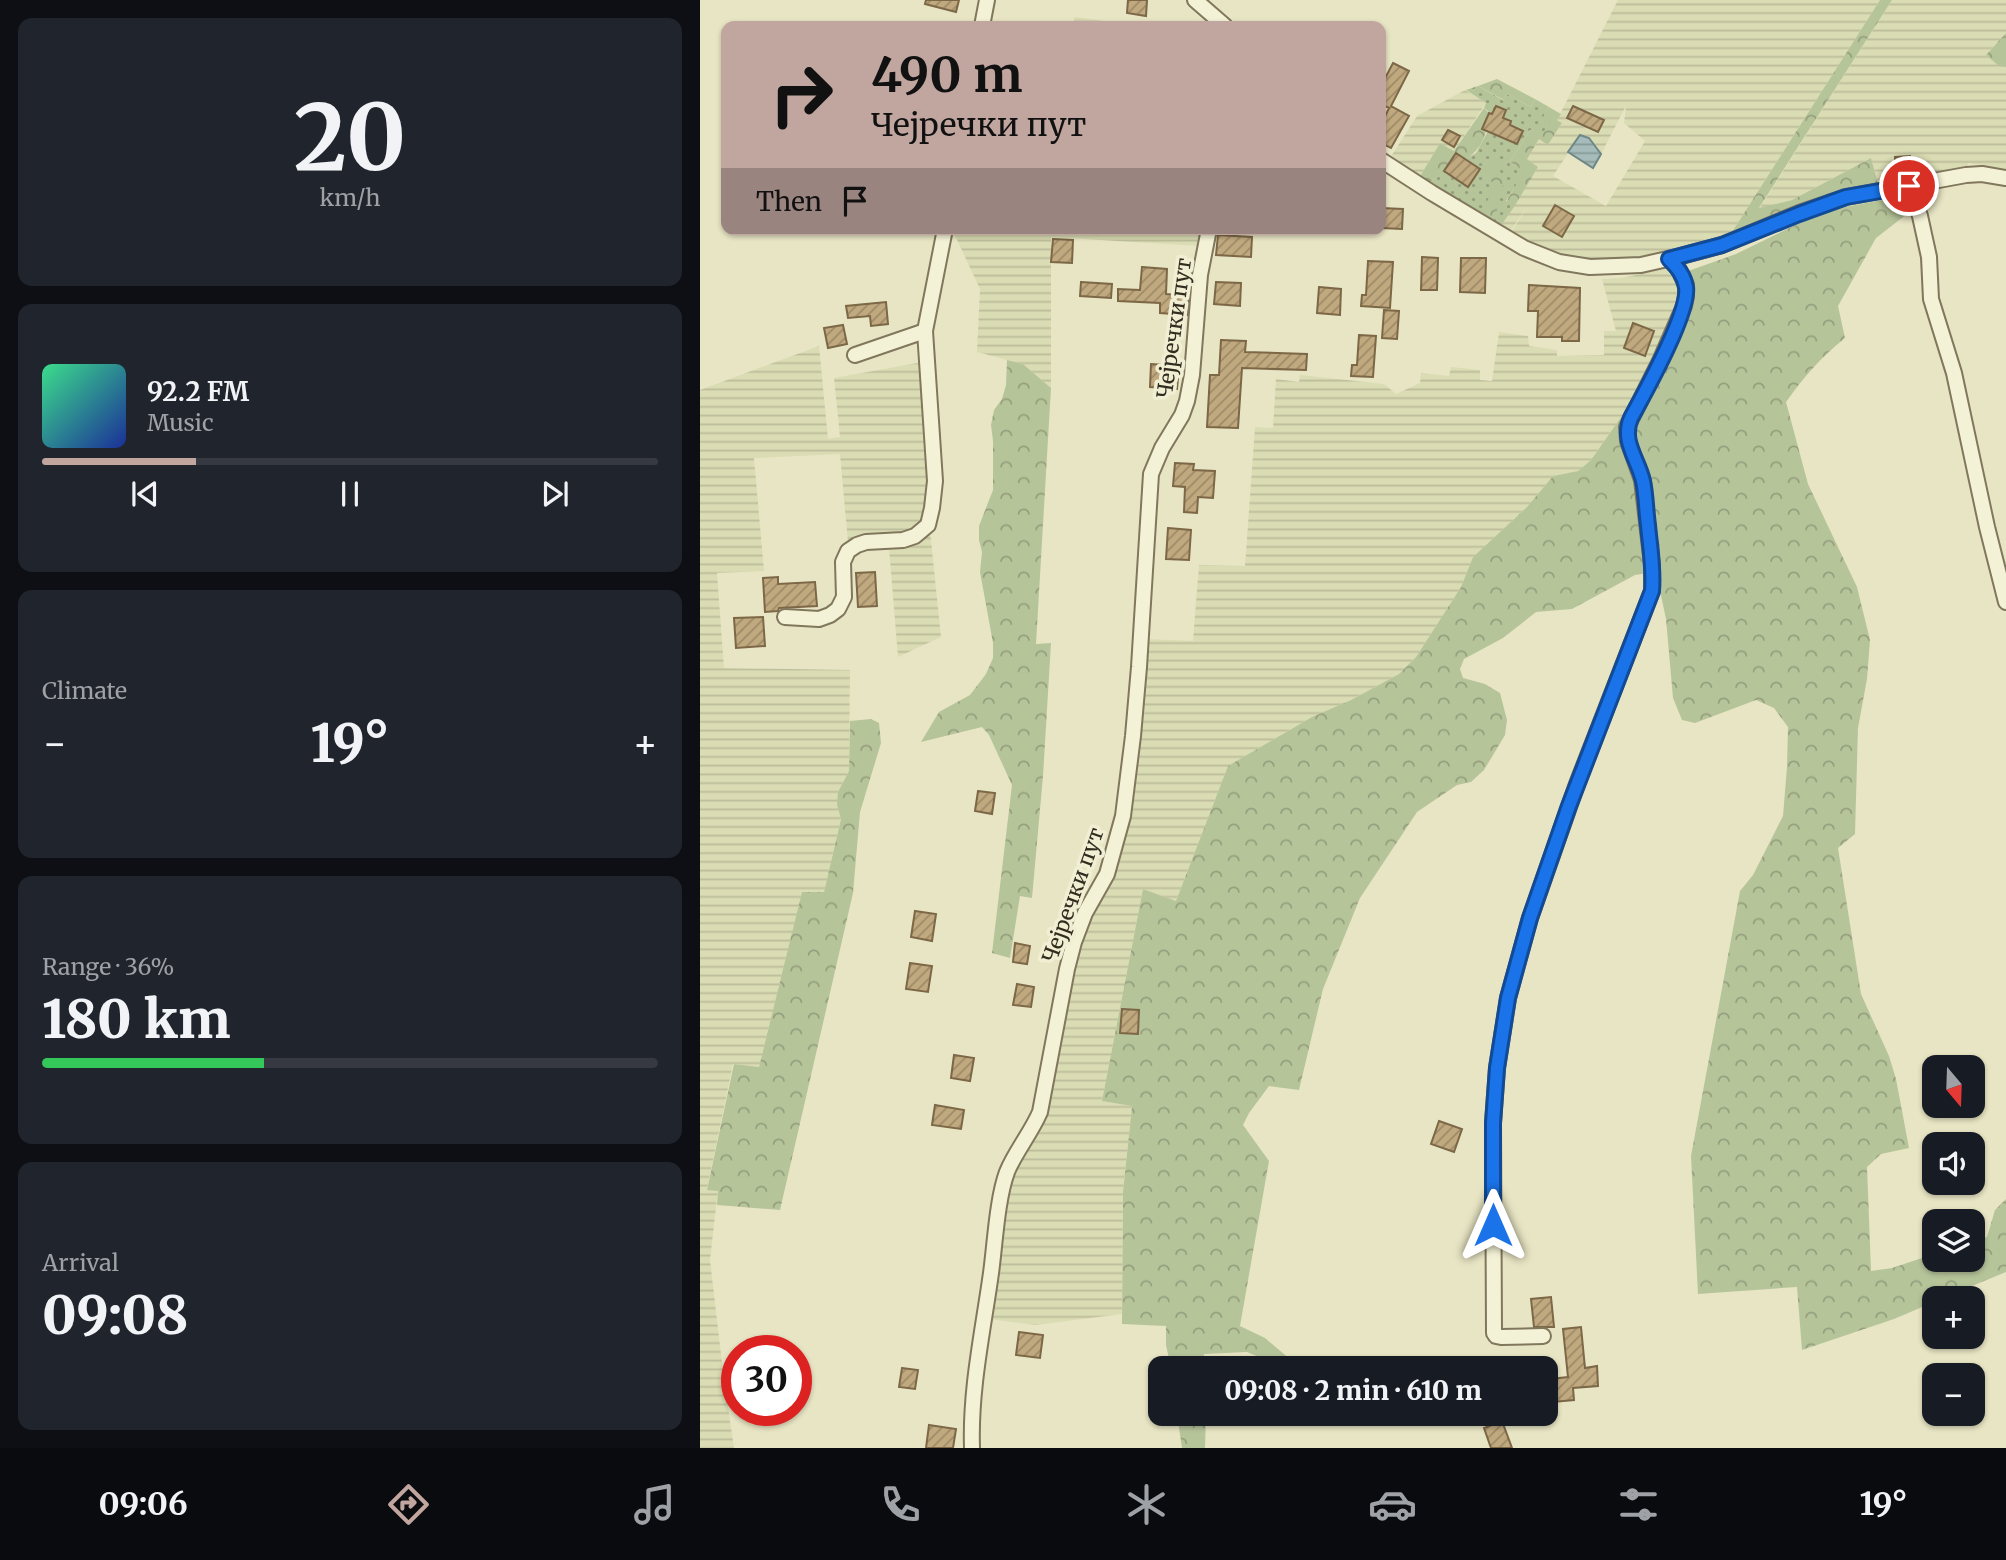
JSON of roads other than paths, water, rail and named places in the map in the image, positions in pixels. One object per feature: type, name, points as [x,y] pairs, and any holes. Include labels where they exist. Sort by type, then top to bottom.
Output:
[{"type":"street","points":[[983,21],[987,0]]},
{"type":"street","points":[[1195,0],[1218,21]]},
{"type":"street","points":[[1386,163],[1524,248],[1559,262],[1590,267],[1641,265],[1722,245],[1846,197],[1966,175],[1983,174],[2006,178]]},
{"type":"street","points":[[1909,186],[1920,216],[1929,257],[1931,299],[1954,373],[2006,602]]},
{"type":"street","points":[[785,617],[819,619],[830,615],[838,609],[845,597],[843,562],[848,551],[866,542],[915,537],[928,524],[935,481],[925,331],[944,235]]},
{"type":"street","name":"Чејречки пут","points":[[972,1448],[976,1366],[985,1319],[1002,1187],[1012,1161],[1040,1112],[1074,942],[1085,914],[1107,874],[1123,816],[1138,680],[1151,474],[1187,401],[1192,375],[1200,275],[1208,235]]},
{"type":"street","points":[[1544,1336],[1501,1337],[1494,1333],[1493,1123],[1497,1068],[1508,998],[1530,918],[1577,784],[1652,591],[1651,551],[1643,480],[1626,436],[1631,418],[1684,306],[1686,285],[1678,268],[1669,259]]},
{"type":"street","points":[[855,355],[925,331]]},
{"type":"water","points":[[1580,135],[1589,138],[1601,154],[1593,168],[1568,152]]}]
